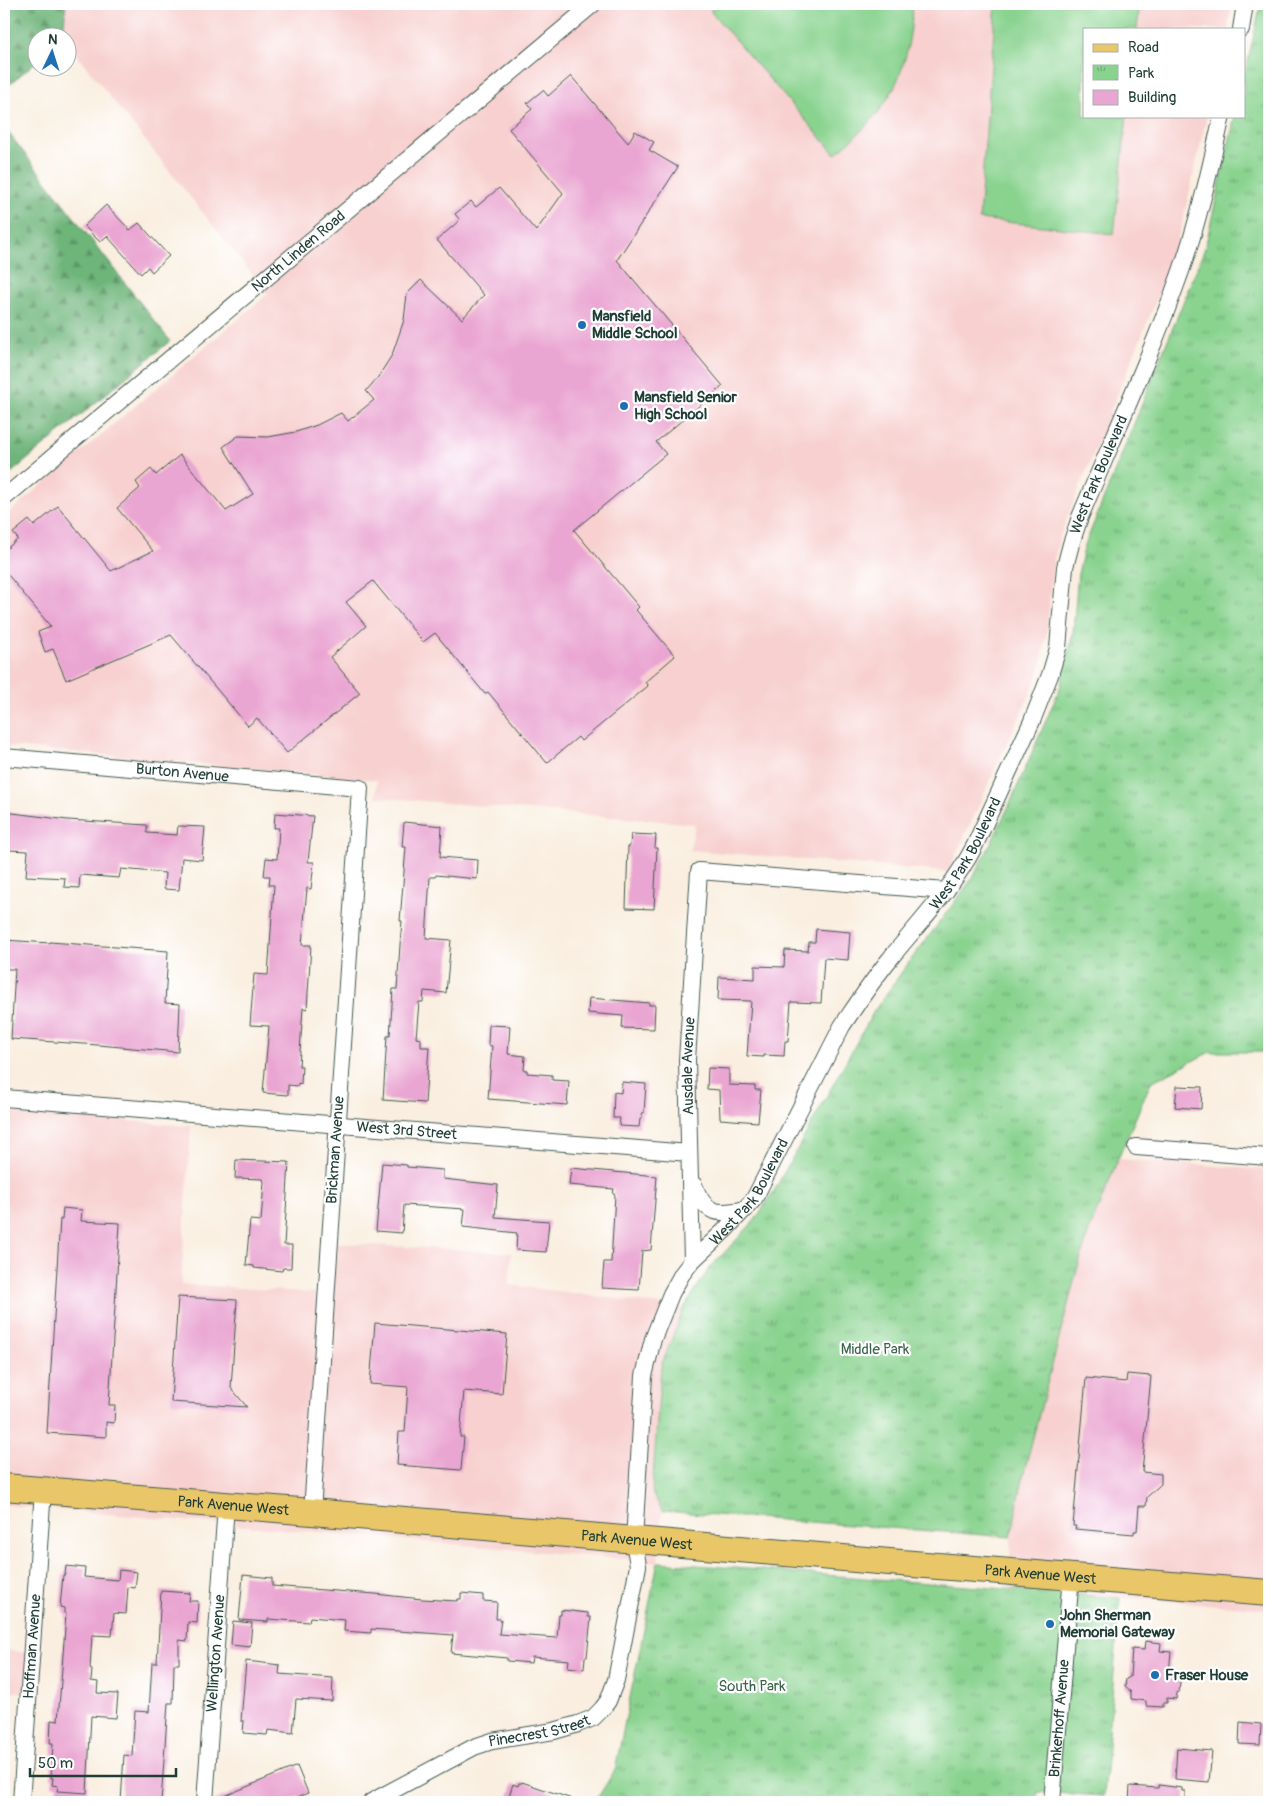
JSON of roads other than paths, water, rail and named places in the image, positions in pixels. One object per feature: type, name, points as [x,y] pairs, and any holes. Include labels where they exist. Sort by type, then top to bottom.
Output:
[{"type":"main road","name":"Park Avenue West","points":[[4,1487],[1269,1593]]},
{"type":"street","name":"North Linden Road","points":[[4,498],[593,4]]},
{"type":"street","points":[[1242,28],[1245,4]]},
{"type":"street","name":"West Park Boulevard","points":[[634,1540],[644,1376],[653,1339],[671,1294],[692,1261],[746,1209],[760,1188],[842,1026],[882,969],[946,891],[965,864],[974,847],[1032,721],[1050,675],[1058,648],[1065,567],[1071,544],[1080,517],[1181,272],[1199,214],[1222,118]]},
{"type":"street","name":"Burton Avenue","points":[[4,757],[360,788]]},
{"type":"street","name":"Brickman Avenue","points":[[312,1512],[336,1125],[360,788]]},
{"type":"street","name":"Ausdale Avenue","points":[[692,1261],[687,1060],[699,871],[946,891]]},
{"type":"street","name":"West 3rd Street","points":[[4,1098],[689,1153]]},
{"type":"street","points":[[1136,1146],[1269,1157]]},
{"type":"street","points":[[690,1174],[704,1206],[714,1212],[725,1213],[746,1209]]},
{"type":"street","name":"Hoffman Avenue","points":[[21,1802],[43,1490]]},
{"type":"street","name":"Wellington Avenue","points":[[205,1802],[226,1505]]},
{"type":"street","name":"Pinecrest Street","points":[[371,1802],[474,1747],[492,1741],[554,1731],[593,1718],[602,1710],[608,1701],[616,1680],[638,1566],[634,1540]]},
{"type":"street","name":"Brinkerhoff Avenue","points":[[1052,1802],[1070,1576]]},
{"type":"place","name":"Mansfield Middle School","points":[[582,325]]},
{"type":"place","name":"Mansfield Senior High School","points":[[624,406]]},
{"type":"place","name":"John Sherman Memorial Gateway","points":[[1050,1624]]},
{"type":"place","name":"Fraser House","points":[[1155,1675]]},
{"type":"park label","name":"Middle Park","points":[[875,1349]]},
{"type":"park label","name":"South Park","points":[[752,1686]]}]
